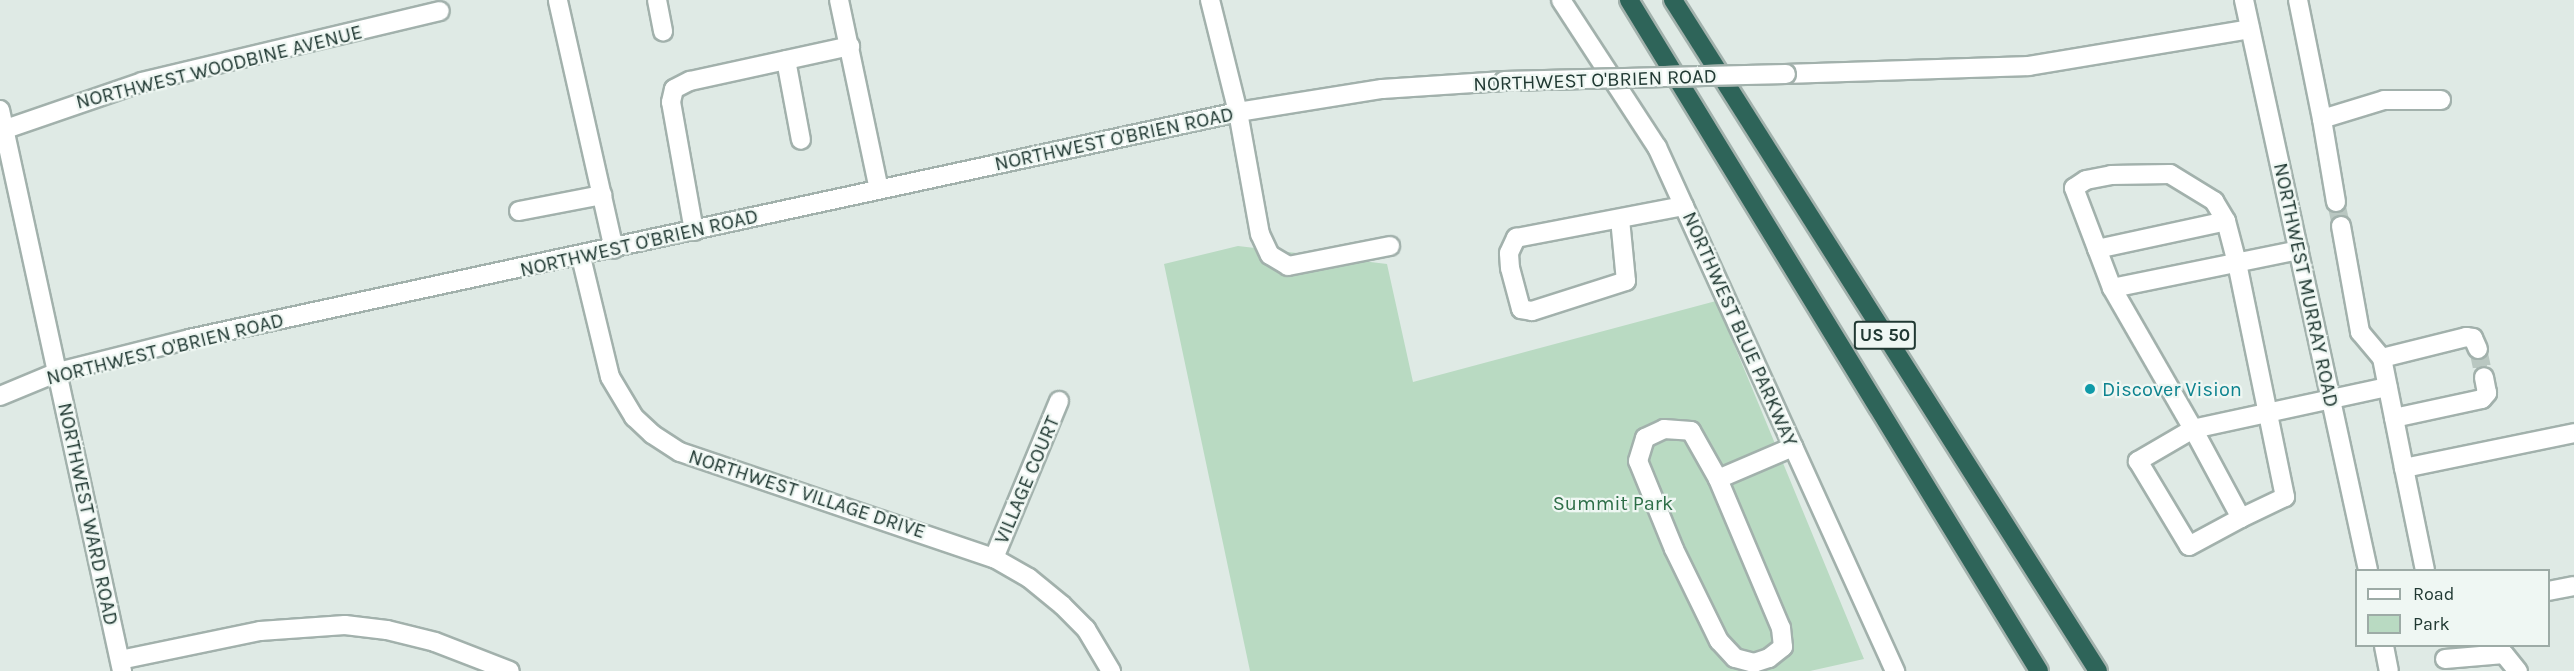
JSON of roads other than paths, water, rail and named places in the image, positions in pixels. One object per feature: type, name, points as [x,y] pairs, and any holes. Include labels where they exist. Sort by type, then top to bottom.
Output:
[{"type":"highway","name":"US 50","points":[[1629,0],[2039,671]]},
{"type":"highway","name":"US 50","points":[[1673,0],[2098,671]]},
{"type":"street","points":[[657,0],[663,31]]},
{"type":"street","points":[[839,0],[879,189]]},
{"type":"street","points":[[1210,0],[1238,112],[1260,234],[1270,255],[1288,266],[1390,246]]},
{"type":"street","name":"NORTHWEST BLUE PARKWAY","points":[[1561,0],[1657,147],[1895,671]]},
{"type":"street","name":"NORTHWEST MURRAY ROAD","points":[[2244,0],[2368,569]]},
{"type":"street","points":[[2298,0],[2336,202]]},
{"type":"street","points":[[558,1],[614,249]]},
{"type":"street","name":"NORTHWEST WOODBINE AVENUE","points":[[2,130],[142,82],[440,11]]},
{"type":"street","name":"NORTHWEST O'BRIEN ROAD","points":[[0,396],[58,372],[189,339],[581,257],[879,189],[1238,112],[1382,89],[1504,81],[2029,66],[2250,29]]},
{"type":"street","points":[[694,231],[671,102],[674,88],[850,46]]},
{"type":"street","points":[[786,60],[801,140]]},
{"type":"street","points":[[2322,119],[2384,100],[2441,99]]},
{"type":"street","name":"NORTHWEST WARD ROAD","points":[[0,110],[2,130],[58,372],[121,666]]},
{"type":"street","points":[[2241,518],[2193,429],[2112,288],[2074,188],[2094,179],[2170,174],[2214,201],[2226,221],[2269,411],[2284,497],[2188,546],[2138,461],[2193,429],[2269,411],[2331,397],[2388,387]]},
{"type":"street","points":[[519,211],[603,195]]},
{"type":"street","points":[[1620,219],[1626,281],[1532,311],[1521,309],[1510,268],[1509,253],[1516,238],[1684,206]]},
{"type":"street","points":[[2097,249],[2226,221]]},
{"type":"street","points":[[2341,226],[2361,332],[2382,358],[2425,569]]},
{"type":"street","points":[[2112,288],[2299,250]]},
{"type":"street","name":"NORTHWEST VILLAGE DRIVE","points":[[581,257],[610,377],[634,417],[652,434],[680,452],[994,558],[1029,578],[1062,605],[1086,629],[1111,671]]},
{"type":"street","points":[[2382,358],[2466,337],[2473,338],[2478,349]]},
{"type":"street","points":[[2394,418],[2482,399],[2487,393],[2484,377]]},
{"type":"street","name":"VILLAGE COURT","points":[[994,558],[1059,400]]},
{"type":"street","points":[[1664,429],[1691,431],[1718,479],[1780,628],[1783,647],[1769,658],[1754,663],[1734,658],[1719,641],[1674,549],[1638,461],[1645,438],[1664,429]]},
{"type":"street","points":[[2404,468],[2574,433]]},
{"type":"street","points":[[1718,479],[1793,447]]},
{"type":"street","points":[[2550,591],[2574,586]]},
{"type":"street","points":[[121,666],[260,632],[345,626],[387,630],[435,642],[510,671]]},
{"type":"street","points":[[2384,647],[2389,671]]},
{"type":"street","points":[[2445,659],[2504,654],[2518,671]]},
{"type":"tunnel","points":[[2336,202],[2341,226]]},
{"type":"tunnel","points":[[2478,349],[2484,377]]},
{"type":"place","name":"Discover Vision","points":[[2090,389]]},
{"type":"park label","name":"Summit Park","points":[[1613,503]]}]
